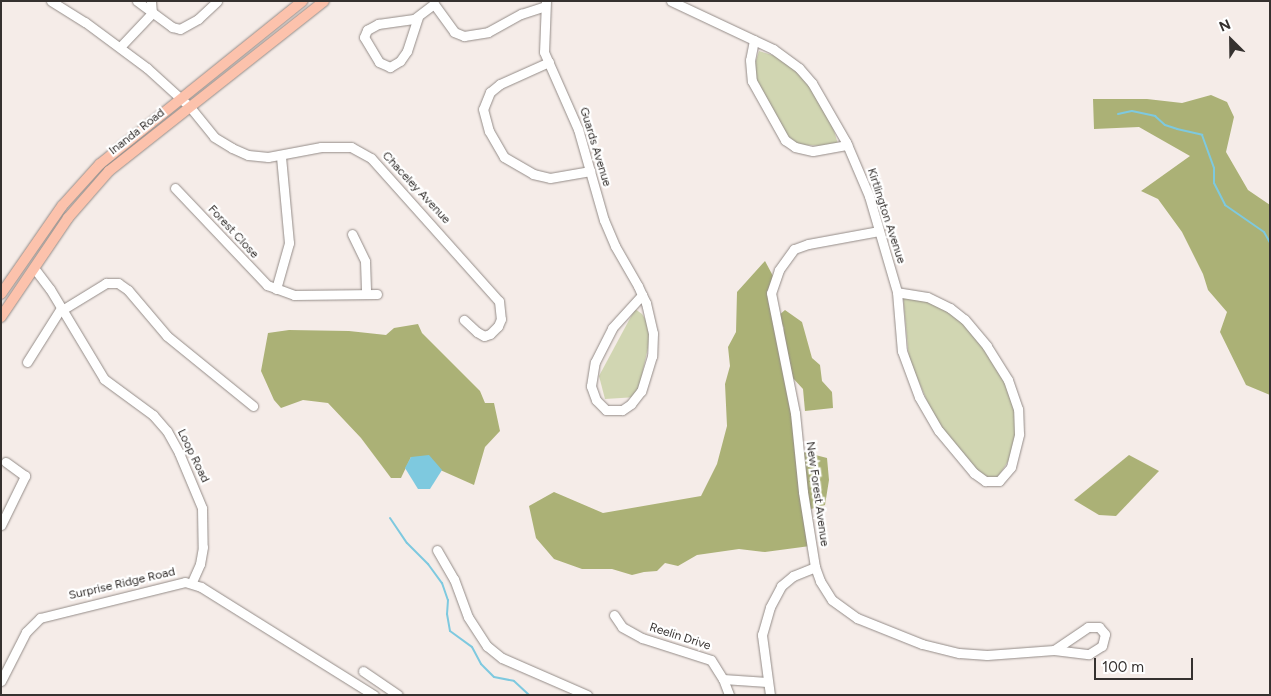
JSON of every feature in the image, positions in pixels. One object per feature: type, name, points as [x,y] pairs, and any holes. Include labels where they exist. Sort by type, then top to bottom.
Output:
[{"type":"main road","name":"Inanda Road","points":[[1,294],[80,184],[114,152],[303,1]]},
{"type":"main road","name":"Inanda Road","points":[[1,317],[68,218],[98,181],[324,1]]},
{"type":"street","name":"Chaceley Avenue","points":[[50,1],[64,8],[120,47],[190,107],[214,137],[232,148],[255,156],[281,156],[316,148],[343,146],[364,153],[377,163],[499,301],[501,319],[498,326],[490,334],[481,334],[464,320]]},
{"type":"street","points":[[138,1],[172,27],[180,29],[198,19],[217,1]]},
{"type":"street","points":[[120,47],[152,13],[151,1]]},
{"type":"street","name":"Kirtlington Avenue","points":[[671,1],[783,55],[804,73],[824,102],[861,175],[897,292],[902,351],[923,405],[939,432],[974,473],[985,481],[999,481],[1011,467],[1017,448],[1020,428],[1018,409],[1008,380],[997,359],[980,336],[950,308],[927,297],[897,292]]},
{"type":"street","points":[[418,17],[406,51],[400,61],[390,67],[379,62],[364,37],[367,30],[378,24],[418,17],[434,4],[454,32],[464,36],[482,34],[521,14],[546,4]]},
{"type":"street","name":"Guards Avenue","points":[[546,4],[544,47],[570,107],[611,238],[642,295],[649,314],[653,339],[652,356],[644,386],[626,408],[619,412],[606,410],[596,400],[591,386],[595,362],[612,328],[642,295]]},
{"type":"street","points":[[754,40],[750,60],[752,81],[785,140],[795,147],[813,151],[847,145]]},
{"type":"street","points":[[549,62],[500,84],[490,92],[483,109],[489,132],[504,157],[533,174],[550,178],[590,171]]},
{"type":"street","points":[[276,288],[289,243],[281,156]]},
{"type":"street","name":"Forest Close","points":[[176,188],[265,283],[299,296],[377,294]]},
{"type":"street","name":"New Forest Avenue","points":[[879,231],[808,244],[794,249],[779,270],[771,293],[795,413],[800,476],[815,567],[825,591],[841,608],[857,618],[922,644],[971,654],[1054,650],[1089,654],[1102,646],[1105,634],[1099,627],[1088,627],[1054,650]]},
{"type":"street","points":[[352,234],[365,261],[366,293]]},
{"type":"street","name":"Loop Road","points":[[34,268],[62,309],[104,379],[153,415],[166,431],[178,453],[202,508],[203,547],[201,559],[192,582]]},
{"type":"street","points":[[27,362],[62,309],[106,283],[118,283],[128,290],[164,334],[253,406]]},
{"type":"street","points":[[1,525],[25,476],[6,462]]},
{"type":"street","points":[[437,550],[454,579],[468,617],[487,646],[502,658],[587,695]]},
{"type":"street","points":[[770,695],[762,635],[772,600],[781,586],[789,579],[815,567]]},
{"type":"street","name":"Surprise Ridge Road","points":[[1,681],[26,632],[40,618],[169,585],[192,582],[374,695]]},
{"type":"street","name":"Reelin Drive","points":[[614,615],[626,630],[642,638],[711,660],[723,679],[729,695]]},
{"type":"street","points":[[363,671],[398,695]]},
{"type":"street","points":[[723,679],[767,682]]},
{"type":"green space","points":[[759,51],[789,60],[826,105],[839,147],[789,144],[751,76]]},
{"type":"green space","points":[[1211,95],[1227,102],[1234,117],[1226,152],[1248,190],[1270,205],[1270,395],[1246,385],[1220,332],[1227,312],[1208,290],[1203,274],[1182,232],[1158,199],[1141,191],[1190,156],[1139,127],[1094,129],[1093,99],[1147,99],[1182,103]]},
{"type":"green space","points":[[765,261],[773,276],[768,300],[795,413],[796,450],[827,458],[829,480],[825,505],[804,511],[810,546],[765,552],[739,549],[697,555],[678,566],[665,563],[657,571],[632,575],[612,569],[582,569],[554,559],[536,538],[529,506],[554,492],[603,513],[701,496],[717,464],[727,426],[725,384],[730,366],[728,347],[736,332],[737,292]]},
{"type":"green space","points":[[903,296],[927,300],[952,310],[983,340],[1008,380],[1015,409],[1016,434],[1009,460],[998,477],[985,481],[956,449],[931,410],[909,359]]},
{"type":"green space","points":[[635,309],[642,314],[652,330],[637,397],[605,399],[599,376]]},
{"type":"green space","points":[[785,310],[802,322],[812,358],[820,365],[822,381],[832,392],[833,408],[805,411],[803,389],[791,376],[781,343],[784,328],[778,316]]},
{"type":"green space","points":[[418,324],[422,333],[480,391],[485,403],[494,403],[500,431],[485,447],[474,485],[411,457],[401,478],[391,478],[361,438],[328,403],[303,400],[281,408],[274,400],[261,371],[268,333],[289,330],[349,331],[386,335],[394,328]]},
{"type":"green space","points":[[1129,455],[1159,471],[1116,516],[1099,515],[1074,500]]},
{"type":"water","points":[[429,455],[442,470],[430,489],[418,489],[405,468],[411,457]]},
{"type":"waterway","points":[[1118,114],[1132,111],[1155,116],[1165,125],[1202,135],[1214,168],[1214,183],[1225,205],[1264,232],[1270,243]]},
{"type":"waterway","points":[[390,518],[407,543],[428,564],[442,583],[448,600],[447,614],[450,631],[472,647],[481,664],[494,677],[514,681],[529,695]]}]
